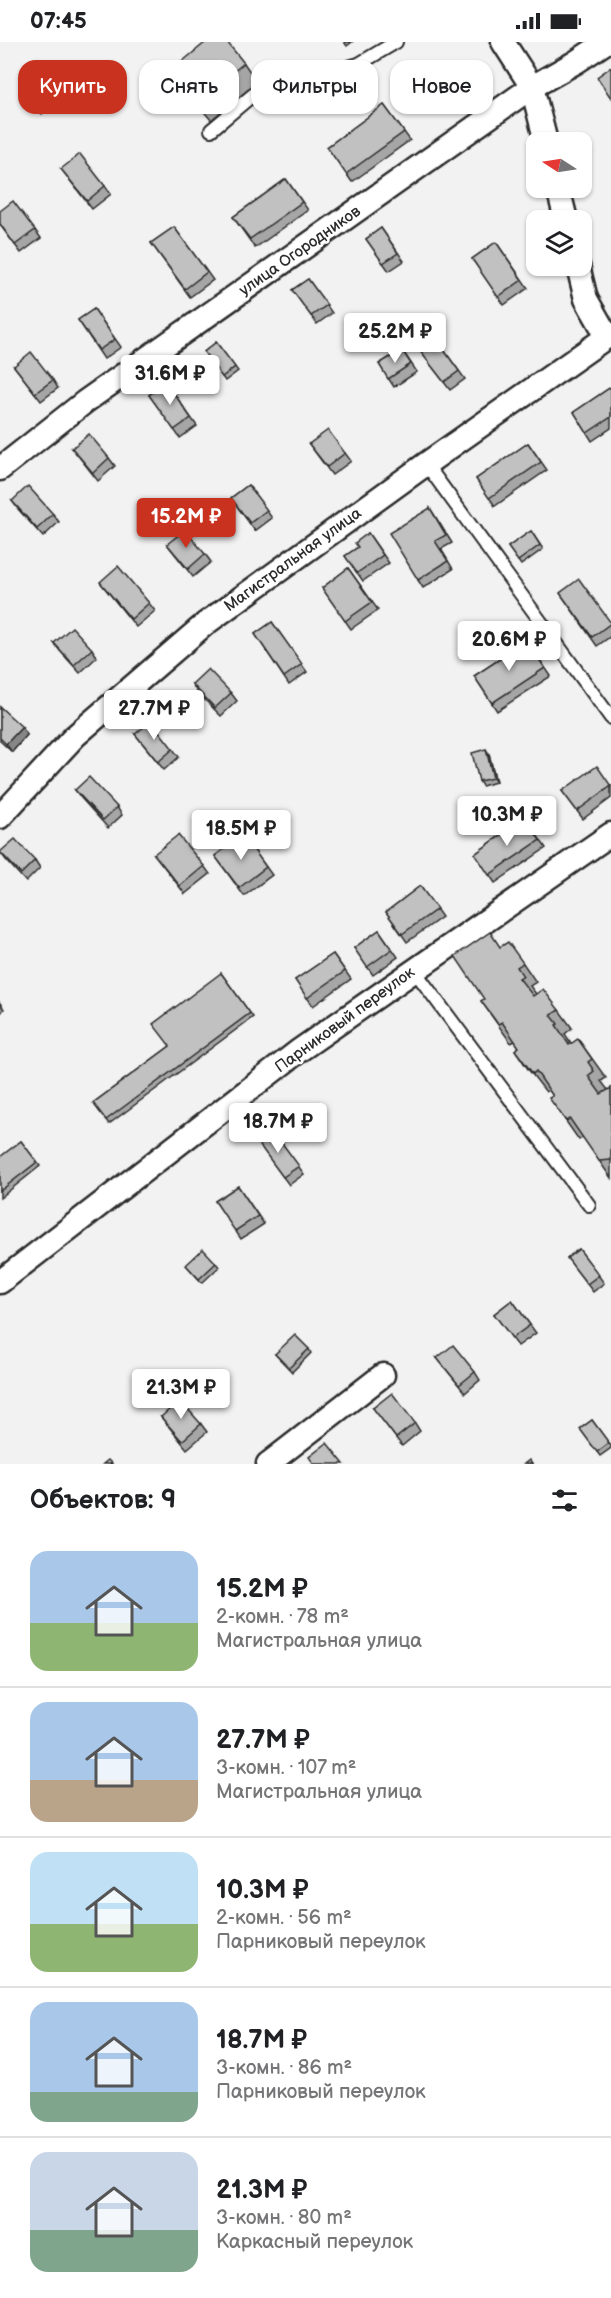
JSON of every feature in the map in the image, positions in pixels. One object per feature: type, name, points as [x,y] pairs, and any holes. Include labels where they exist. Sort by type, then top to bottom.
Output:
[{"type":"street","points":[[503,42],[532,87],[543,132]]},
{"type":"street","name":"улица Огородников","points":[[0,470],[86,401],[532,87],[606,42]]},
{"type":"street","points":[[580,276],[586,299],[609,335]]},
{"type":"street","name":"Магистральная улица","points":[[0,817],[75,736],[205,624],[609,335]]},
{"type":"street","name":"Парниковый переулок","points":[[0,1282],[300,1050],[611,834]]},
{"type":"street","points":[[268,1464],[383,1374]]},
{"type":"lane","points":[[211,130],[261,88],[279,81],[333,72],[359,64],[396,42]]},
{"type":"lane","points":[[426,464],[611,718]]},
{"type":"lane","points":[[414,970],[590,1205]]},
{"type":"building","points":[[206,42],[227,42],[244,63],[239,67],[239,60],[184,60]]},
{"type":"building","points":[[611,67],[611,98],[597,77]]},
{"type":"building","points":[[384,105],[404,132],[346,174],[327,147],[372,114],[378,114],[378,109]]},
{"type":"building","points":[[80,154],[105,186],[87,201],[61,169]]},
{"type":"building","points":[[286,179],[302,202],[250,239],[233,217]]},
{"type":"building","points":[[13,201],[35,230],[15,245],[0,224],[0,211]]},
{"type":"building","points":[[174,227],[207,272],[185,289],[151,243]]},
{"type":"building","points":[[381,228],[398,253],[383,263],[366,239]]},
{"type":"building","points":[[496,242],[522,280],[498,297],[472,259]]},
{"type":"building","points":[[308,279],[327,305],[311,316],[292,290]]},
{"type":"building","points":[[94,309],[115,339],[99,350],[78,320]]},
{"type":"building","points":[[436,339],[459,371],[444,382],[420,351]]},
{"type":"building","points":[[216,342],[235,367],[222,377],[204,352]]},
{"type":"building","points":[[402,350],[411,364],[388,379],[379,364]]},
{"type":"building","points":[[31,352],[53,380],[35,393],[14,366]]},
{"type":"building","points":[[166,382],[191,418],[174,430],[149,395]]},
{"type":"building","points":[[611,387],[611,417],[587,433],[574,412]]},
{"type":"building","points":[[328,430],[345,453],[327,467],[309,444]]},
{"type":"building","points":[[89,434],[109,458],[93,473],[72,448]]},
{"type":"building","points":[[528,443],[541,462],[489,498],[476,479]]},
{"type":"building","points":[[248,485],[267,510],[250,523],[231,498]]},
{"type":"building","points":[[28,486],[53,514],[37,529],[12,501]]},
{"type":"building","points":[[430,508],[446,535],[435,541],[448,561],[418,580],[389,533]]},
{"type":"building","points":[[185,530],[205,554],[188,569],[167,544]]},
{"type":"building","points":[[531,531],[540,545],[518,561],[508,547]]},
{"type":"building","points":[[368,533],[383,555],[357,573],[345,556],[358,547],[355,543]]},
{"type":"building","points":[[118,566],[149,603],[131,619],[100,582]]},
{"type":"building","points":[[348,568],[372,602],[345,621],[322,588]]},
{"type":"building","points":[[579,579],[611,623],[592,637],[560,593]]},
{"type":"building","points":[[272,622],[302,664],[284,677],[255,634]]},
{"type":"building","points":[[72,627],[92,649],[74,665],[54,643]]},
{"type":"building","points":[[527,641],[545,668],[492,703],[474,676]]},
{"type":"building","points":[[208,669],[231,693],[215,708],[192,684]]},
{"type":"building","points":[[0,707],[22,727],[6,744],[0,738]]},
{"type":"building","points":[[151,721],[173,749],[158,762],[135,734]]},
{"type":"building","points":[[486,749],[493,778],[479,781],[472,753]]},
{"type":"building","points":[[597,766],[611,786],[577,811],[562,791]]},
{"type":"building","points":[[89,777],[117,807],[103,820],[75,790]]},
{"type":"building","points":[[525,818],[540,840],[489,875],[475,854]]},
{"type":"building","points":[[178,835],[204,866],[180,886],[154,854]]},
{"type":"building","points":[[243,835],[266,867],[239,888],[215,856]]},
{"type":"building","points":[[15,839],[35,860],[21,874],[0,852]]},
{"type":"building","points":[[420,886],[437,909],[402,934],[386,912]]},
{"type":"building","points":[[379,930],[392,949],[367,967],[354,948]]},
{"type":"building","points":[[490,932],[500,947],[508,942],[523,963],[517,967],[523,976],[519,978],[533,996],[543,989],[559,1010],[551,1015],[558,1024],[556,1025],[569,1045],[578,1039],[592,1059],[588,1062],[594,1071],[588,1076],[601,1094],[611,1088],[611,1160],[599,1161],[570,1119],[566,1121],[549,1098],[553,1096],[536,1071],[533,1074],[515,1050],[519,1047],[502,1022],[498,1024],[481,1001],[484,999],[455,956]]},
{"type":"building","points":[[333,954],[345,971],[307,998],[295,980]]},
{"type":"building","points":[[221,973],[250,1013],[106,1120],[93,1103],[170,1046],[153,1024]]},
{"type":"building","points":[[273,1131],[299,1166],[283,1177],[258,1143]]},
{"type":"building","points":[[21,1141],[37,1162],[0,1191],[0,1157]]},
{"type":"building","points":[[238,1186],[258,1216],[235,1231],[215,1201]]},
{"type":"building","points":[[203,1249],[216,1263],[199,1279],[186,1265]]},
{"type":"building","points":[[579,1249],[599,1275],[587,1284],[567,1258]]},
{"type":"building","points":[[512,1300],[530,1325],[512,1338],[494,1314]]},
{"type":"building","points":[[295,1335],[309,1349],[289,1368],[275,1354]]},
{"type":"building","points":[[453,1345],[475,1372],[459,1385],[437,1358]]},
{"type":"building","points":[[392,1393],[415,1423],[396,1438],[373,1408]]},
{"type":"building","points":[[180,1400],[201,1424],[182,1441],[161,1417]]},
{"type":"building","points":[[592,1420],[609,1443],[597,1452],[580,1429]]},
{"type":"building","points":[[327,1443],[344,1464],[314,1464],[309,1457]]}]
